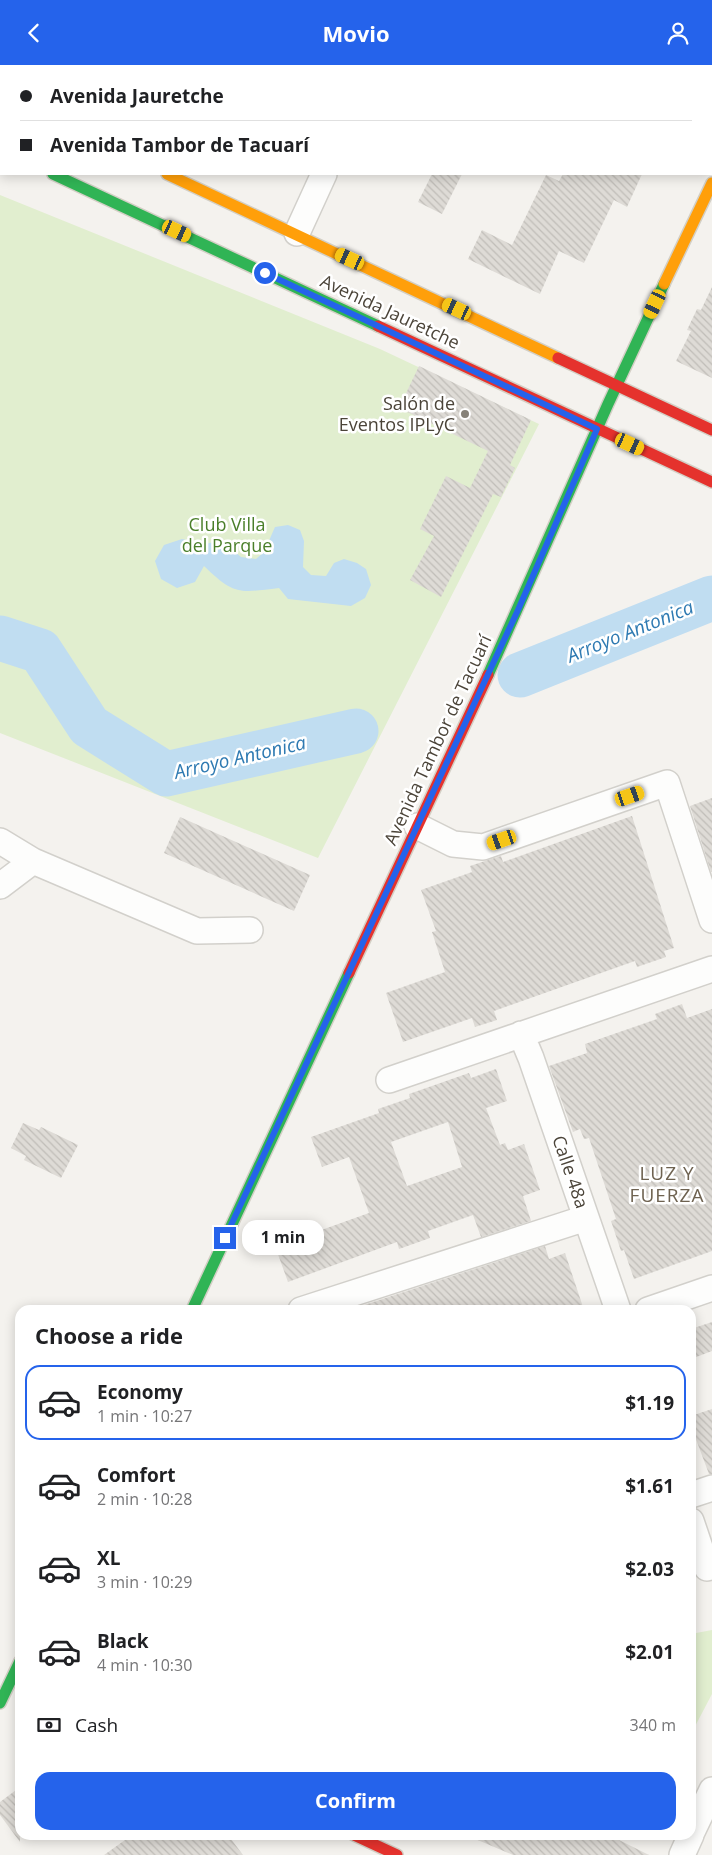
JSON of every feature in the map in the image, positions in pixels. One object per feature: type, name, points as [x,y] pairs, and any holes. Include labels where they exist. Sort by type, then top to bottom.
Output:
[{"type":"main road","name":"Avenida Jauretche","points":[[55,175],[712,482]]},
{"type":"main road","name":"Avenida Jauretche","points":[[169,175],[297,233],[712,430]]},
{"type":"main road","name":"Avenida Tambor de Tacuarí","points":[[194,1305],[518,610],[597,429],[712,183]]},
{"type":"main road","points":[[0,1703],[15,1680]]},
{"type":"main road","points":[[365,1840],[397,1855]]},
{"type":"street","points":[[297,233],[324,175]]},
{"type":"street","points":[[417,826],[453,844],[484,847],[667,783],[706,881],[712,920]]},
{"type":"street","points":[[0,841],[33,861],[197,931],[250,930]]},
{"type":"street","points":[[0,886],[33,861]]},
{"type":"street","points":[[389,1080],[712,969]]},
{"type":"street","name":"Calle 48a","points":[[521,1034],[531,1057],[616,1305]]},
{"type":"street","points":[[316,1305],[586,1218]]},
{"type":"street","points":[[663,1305],[712,1288]]},
{"type":"street","points":[[696,1493],[712,1488]]},
{"type":"street","points":[[696,1540],[704,1570]]},
{"type":"street","points":[[696,1825],[712,1791]]},
{"type":"street","points":[[682,1855],[689,1840]]},
{"type":"green space","name":"Club Villa del Parque","points":[[0,195],[380,349],[539,424],[318,858],[0,733]]},
{"type":"green space","points":[[712,1630],[712,1694],[696,1724],[696,1633]]},
{"type":"water","points":[[288,525],[300,530],[304,541],[303,567],[311,575],[326,576],[334,563],[344,559],[357,563],[366,569],[371,585],[365,598],[351,606],[288,599],[279,588],[254,591],[237,590],[223,582],[204,566],[195,582],[177,588],[161,579],[155,561],[164,545],[182,539],[204,544],[225,543],[241,557],[256,559],[264,552],[275,527]]},
{"type":"building","points":[[432,175],[462,175],[442,214],[418,202]]},
{"type":"building","points":[[546,175],[559,181],[562,175],[642,175],[627,207],[614,200],[584,263],[559,251],[540,294],[468,259],[482,230],[512,245]]},
{"type":"building","points":[[712,287],[712,378],[676,361],[691,331],[687,330],[697,309],[701,310]]},
{"type":"building","points":[[419,366],[531,420],[510,465],[515,468],[501,497],[493,494],[441,597],[410,580],[434,536],[420,529],[446,476],[470,488],[488,451],[399,408]]},
{"type":"building","points":[[712,798],[712,872],[711,872],[690,806]]},
{"type":"building","points":[[632,816],[674,948],[664,951],[666,957],[637,967],[635,961],[494,1011],[497,1020],[475,1027],[472,1018],[403,1042],[386,993],[445,972],[432,932],[436,931],[421,890],[472,872],[470,866],[501,856],[503,862]]},
{"type":"building","points":[[180,817],[310,875],[294,911],[164,853]]},
{"type":"building","points":[[682,1004],[687,1018],[712,1009],[712,1251],[634,1279],[624,1250],[621,1251],[611,1221],[616,1219],[589,1138],[584,1139],[580,1129],[573,1132],[549,1066],[587,1053],[585,1044],[657,1019],[655,1014]]},
{"type":"building","points":[[496,1069],[507,1101],[486,1108],[500,1145],[505,1143],[508,1150],[524,1144],[540,1190],[523,1196],[531,1221],[481,1237],[473,1215],[428,1231],[430,1238],[399,1249],[397,1242],[288,1282],[271,1235],[295,1227],[299,1238],[369,1213],[349,1157],[322,1167],[311,1137],[379,1113],[378,1109],[410,1098],[409,1094],[469,1073],[471,1078]],"holes":[[[448,1122],[462,1167],[407,1186],[391,1142]]]},
{"type":"building","points":[[23,1123],[39,1130],[41,1127],[78,1145],[61,1178],[24,1160],[26,1156],[11,1148]]},
{"type":"building","points":[[545,1246],[549,1259],[565,1253],[582,1305],[364,1305]]},
{"type":"building","points":[[712,1322],[712,1351],[696,1357],[696,1327]]},
{"type":"building","points":[[712,1409],[712,1474],[709,1474],[696,1439],[696,1414]]},
{"type":"building","points":[[15,1791],[15,1835],[0,1815],[0,1802]]},
{"type":"building","points":[[125,1840],[232,1840],[243,1855],[104,1855]]},
{"type":"building","points":[[478,1840],[619,1840],[649,1855],[513,1855]]},
{"type":"waterway","name":"Arroyo Antonica","points":[[520,675],[712,598]]},
{"type":"waterway","name":"Arroyo Antonica","points":[[0,638],[40,651],[89,726],[166,774],[356,731]]},
{"type":"traffic: fast","points":[[55,175],[378,326]]},
{"type":"traffic: fast","points":[[488,675],[608,404],[664,284]]},
{"type":"traffic: fast","points":[[194,1305],[349,973]]},
{"type":"traffic: fast","points":[[0,1703],[15,1672]]},
{"type":"traffic: slow","points":[[169,175],[558,358]]},
{"type":"traffic: slow","points":[[664,284],[712,183]]},
{"type":"traffic: jam","points":[[378,326],[712,482]]},
{"type":"traffic: jam","points":[[558,358],[712,430]]},
{"type":"traffic: jam","points":[[349,973],[488,675]]},
{"type":"traffic: jam","points":[[365,1840],[397,1855]]},
{"type":"place","name":"Salón de Eventos IPLyC","points":[[465,414]]},
{"type":"district","name":"LUZ Y FUERZA","points":[[667,1184]]},
{"type":"route","points":[[225,1238],[518,610],[597,429],[265,273]]}]
